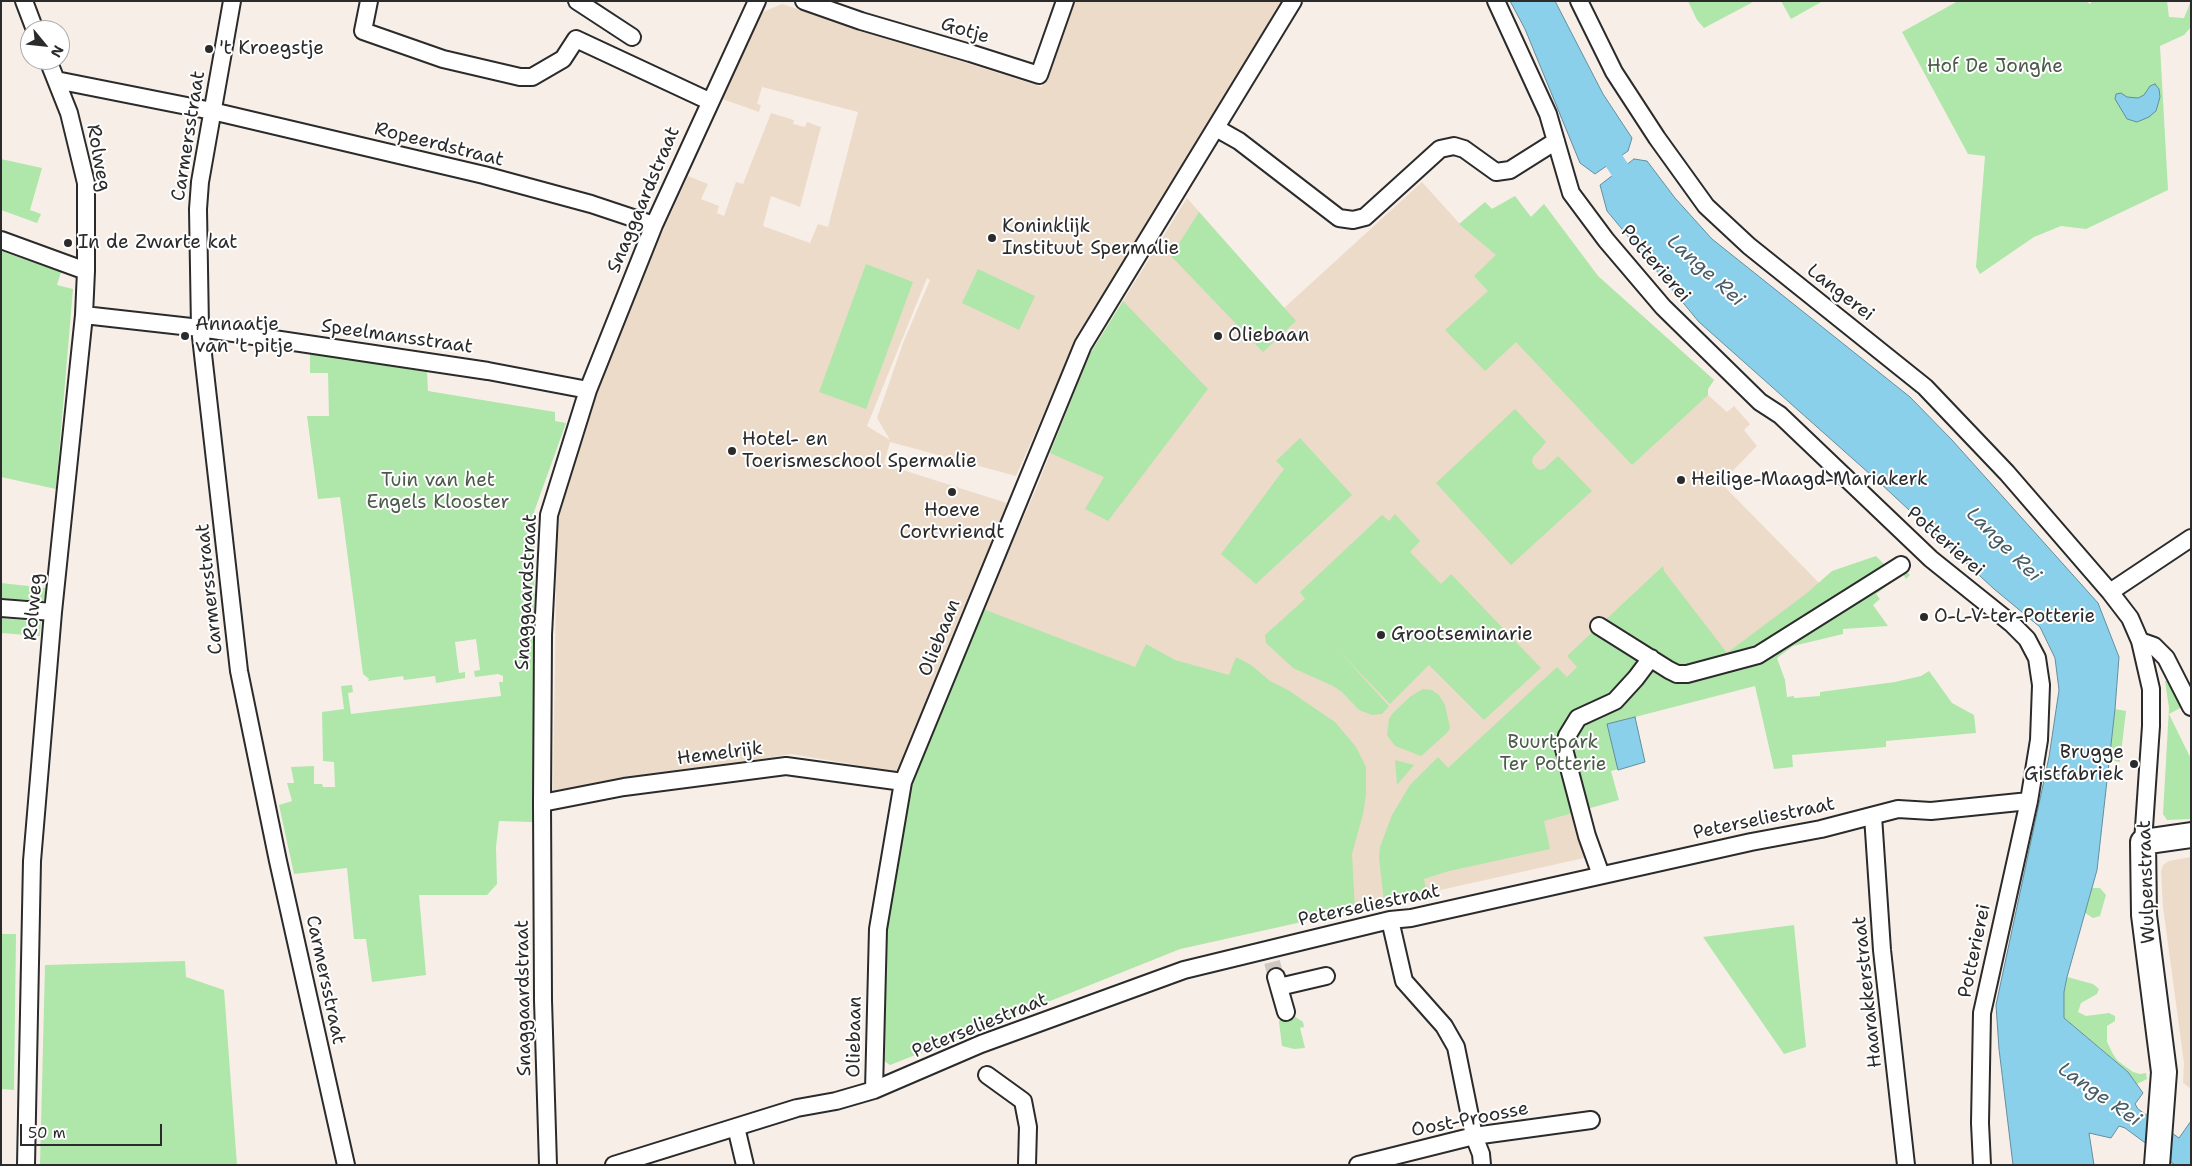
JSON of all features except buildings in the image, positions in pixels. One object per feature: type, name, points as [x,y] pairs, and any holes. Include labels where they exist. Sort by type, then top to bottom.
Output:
[{"type":"street","points":[[24,1],[32,20]]},
{"type":"street","name":"Carmersstraat","points":[[232,1],[200,182],[198,209],[200,328],[239,671],[278,861],[346,1165]]},
{"type":"street","points":[[369,1],[363,30],[443,59],[520,77],[532,77],[563,59],[576,39],[709,101]]},
{"type":"street","points":[[577,1],[632,37]]},
{"type":"street","name":"Snaggaardstraat","points":[[548,1165],[543,1000],[542,803],[543,635],[549,514],[588,390],[654,225],[709,101],[757,1]]},
{"type":"street","name":"Gotje","points":[[804,1],[861,21],[1039,75],[1065,1]]},
{"type":"street","name":"Oliebaan","points":[[874,1090],[878,929],[903,782],[1020,493],[1083,344],[1292,1]]},
{"type":"street","name":"Potterierei","points":[[1496,1],[1548,114],[1571,193],[1579,205],[1663,307],[1760,402],[1780,415],[1931,560],[2012,624],[2027,639],[2037,658],[2041,684],[2039,740],[2029,801],[1982,1014],[1980,1123],[1982,1165]]},
{"type":"street","name":"Langerei","points":[[1578,1],[1614,72],[1657,138],[1706,206],[1749,246],[1925,387],[2007,473],[2110,592]]},
{"type":"street","name":"Rolweg","points":[[26,1165],[32,861],[53,612],[84,315],[86,271],[86,183],[69,113],[52,70]]},
{"type":"street","name":"Ropeerdstraat","points":[[56,80],[212,112],[484,175],[590,204],[654,225]]},
{"type":"street","points":[[1216,128],[1239,141],[1339,218],[1353,220],[1365,217],[1440,149],[1454,146],[1464,149],[1496,172],[1510,170],[1556,141]]},
{"type":"street","points":[[1,240],[86,271]]},
{"type":"street","name":"Speelmansstraat","points":[[84,315],[200,328],[488,371],[588,390]]},
{"type":"street","points":[[2110,592],[2191,538]]},
{"type":"street","points":[[1599,626],[1677,674],[1687,674],[1758,655],[1901,565]]},
{"type":"street","name":"Wulpenstraat","points":[[2110,592],[2130,618],[2140,641],[2151,689],[2151,726],[2143,842],[2144,915],[2164,1080],[2157,1159]]},
{"type":"street","points":[[1,608],[53,612]]},
{"type":"street","points":[[2140,641],[2154,646],[2166,658],[2191,707]]},
{"type":"street","points":[[1601,875],[1587,836],[1564,749],[1566,736],[1578,718],[1615,701],[1651,658]]},
{"type":"street","name":"Hemelrijk","points":[[542,803],[624,787],[786,766],[903,782]]},
{"type":"street","name":"Peterseliestraat","points":[[614,1165],[797,1108],[836,1102],[874,1090],[981,1044],[1184,970],[1274,969],[1390,920],[1411,918],[1751,842],[1821,829],[1898,809],[1931,811],[2029,801]]},
{"type":"street","name":"Haarakkerstraat","points":[[1873,816],[1882,950],[1906,1165]]},
{"type":"street","points":[[2143,842],[2191,835]]},
{"type":"street","points":[[1390,920],[1404,981],[1444,1026],[1456,1047],[1474,1136],[1481,1154],[1482,1165]]},
{"type":"street","points":[[1286,1012],[1274,969],[1326,976]]},
{"type":"street","points":[[987,1075],[1023,1101],[1028,1127],[1027,1165]]},
{"type":"street","name":"Oost-Proosse","points":[[1358,1165],[1474,1136],[1590,1120]]},
{"type":"street","points":[[736,1127],[745,1165]]},
{"type":"shaded area","name":"Hotel- en Toerismeschool Spermalie","points":[[1070,1],[1287,1],[1075,343],[1016,476],[890,442],[884,464],[1010,504],[899,772],[791,754],[553,793],[557,520],[591,399],[603,377],[659,239],[688,176],[708,184],[701,199],[719,206],[717,213],[724,216],[736,182],[743,184],[771,113],[794,120],[793,124],[805,127],[807,122],[821,127],[800,207],[771,196],[763,226],[810,243],[818,224],[828,227],[858,112],[762,87],[757,104],[761,105],[759,112],[722,99],[763,12],[782,4],[1042,87]],"holes":[[[927,278],[930,280],[903,343],[877,418],[890,440],[867,426]]]},
{"type":"shaded area","name":"Grootseminarie","points":[[1422,182],[1460,224],[1485,202],[1492,209],[1512,198],[1531,217],[1544,204],[1598,276],[1714,380],[1708,389],[1708,395],[1727,412],[1734,406],[1750,424],[1744,430],[1757,446],[1721,483],[1831,595],[1763,662],[1563,734],[1593,856],[1427,893],[1401,897],[1369,907],[1180,949],[890,1065],[883,1060],[887,933],[983,609],[1036,489],[1090,354],[1187,198],[1284,308]]},
{"type":"shaded area","points":[[2191,857],[2191,1089],[2183,1083],[2184,1063],[2163,907],[2161,871],[2163,865],[2169,861]]},
{"type":"green space","points":[[1688,1],[1755,1],[1704,28],[1697,20]]},
{"type":"green space","points":[[1781,1],[1823,1],[1791,19]]},
{"type":"green space","name":"Hof De Jonghe","points":[[1958,1],[2086,1],[2090,4],[2092,1],[2167,1],[2169,17],[2184,18],[2191,1],[2191,27],[2184,35],[2160,46],[2168,190],[2086,229],[2061,226],[2034,237],[1980,274],[1976,267],[1985,156],[1968,154],[1902,32]]},
{"type":"green space","points":[[1,159],[42,168],[30,210],[41,214],[37,223],[1,210]]},
{"type":"green space","points":[[1515,196],[1531,217],[1544,204],[1598,276],[1714,380],[1708,389],[1708,395],[1632,465],[1516,342],[1485,371],[1445,330],[1488,291],[1474,276],[1496,255],[1459,224],[1485,202],[1492,209]]},
{"type":"green space","points":[[1199,212],[1296,321],[1263,352],[1171,256]]},
{"type":"green space","points":[[1,251],[61,272],[57,285],[73,289],[56,489],[1,477]]},
{"type":"green space","points":[[866,264],[913,282],[866,409],[819,392]]},
{"type":"green space","points":[[978,269],[1035,296],[1019,330],[962,303]]},
{"type":"green space","points":[[1123,301],[1208,389],[1108,521],[1085,509],[1104,477],[1050,453],[1090,354]]},
{"type":"green space","name":"Tuin van het Engels Klooster","points":[[310,353],[427,372],[428,391],[555,412],[555,421],[566,423],[534,512],[535,701],[533,822],[499,821],[496,847],[497,884],[487,895],[419,895],[426,975],[372,982],[366,939],[354,939],[347,868],[294,874],[279,805],[292,801],[287,783],[294,783],[291,767],[314,766],[314,784],[322,784],[323,787],[335,787],[334,762],[323,761],[322,712],[344,709],[341,686],[352,685],[353,692],[348,693],[351,714],[501,696],[499,682],[503,682],[503,676],[498,674],[475,677],[474,671],[480,670],[476,639],[455,642],[459,673],[465,672],[465,678],[436,683],[435,676],[404,680],[403,676],[368,681],[369,679],[363,674],[340,497],[318,499],[307,416],[329,416],[328,373],[310,373]]},
{"type":"green space","points":[[1515,409],[1546,442],[1533,457],[1532,462],[1535,467],[1539,470],[1544,469],[1558,456],[1592,491],[1511,565],[1436,483]]},
{"type":"green space","points":[[1300,438],[1352,495],[1256,584],[1221,554],[1284,469],[1276,461]]},
{"type":"green space","points":[[1395,514],[1420,541],[1410,552],[1441,584],[1451,574],[1541,668],[1484,720],[1429,665],[1390,704],[1338,650],[1389,706],[1382,714],[1372,715],[1359,710],[1342,692],[1333,686],[1293,668],[1266,643],[1265,635],[1305,599],[1300,592],[1382,515],[1389,521]]},
{"type":"green space","name":"Buurtpark Ter Potterie","points":[[1876,556],[1887,567],[1898,562],[1910,575],[1906,579],[1903,574],[1876,594],[1880,599],[1873,605],[1888,626],[1843,629],[1843,634],[1793,646],[1777,658],[1785,680],[1787,697],[1820,696],[1820,692],[1895,682],[1921,676],[1929,671],[1952,703],[1974,715],[1976,733],[1886,741],[1886,747],[1792,755],[1793,767],[1774,769],[1755,686],[1635,717],[1645,762],[1611,771],[1619,800],[1544,821],[1550,849],[1449,871],[1424,879],[1427,893],[1384,902],[1379,858],[1380,847],[1392,815],[1410,785],[1438,757],[1448,768],[1557,667],[1567,677],[1577,667],[1567,656],[1663,566],[1664,571],[1727,653],[1807,593],[1832,571]]},
{"type":"green space","points":[[1,583],[46,588],[44,601],[1,598]]},
{"type":"green space","points":[[983,609],[1135,667],[1146,644],[1175,660],[1229,675],[1236,657],[1251,665],[1270,681],[1288,690],[1335,722],[1356,747],[1366,767],[1366,795],[1363,814],[1352,854],[1355,910],[1180,949],[890,1065],[883,1060],[887,933],[908,788]]},
{"type":"green space","points":[[1,618],[41,622],[40,636],[1,633]]},
{"type":"green space","points":[[2165,681],[2170,681],[2184,706],[2169,714],[2191,759],[2191,819],[2167,820],[2163,814],[2169,708]]},
{"type":"green space","points":[[1423,689],[1432,690],[1439,695],[1445,705],[1450,728],[1447,733],[1421,756],[1395,746],[1387,735],[1389,719],[1393,713],[1411,696]]},
{"type":"green space","points":[[2115,709],[2126,711],[2120,762],[2109,760]]},
{"type":"green space","points":[[1395,760],[1414,765],[1397,785]]},
{"type":"green space","points":[[2092,888],[2100,888],[2106,895],[2100,916],[2093,918],[2085,913]]},
{"type":"green space","points":[[1794,925],[1806,1047],[1784,1054],[1703,937]]},
{"type":"green space","points":[[1,934],[16,934],[14,1090],[1,1089]]},
{"type":"green space","points":[[185,961],[186,977],[224,990],[237,1165],[40,1165],[45,965]]},
{"type":"green space","points":[[2067,977],[2093,984],[2099,989],[2097,994],[2081,1003],[2078,1012],[2086,1016],[2109,1013],[2115,1016],[2115,1021],[2107,1026],[2107,1042],[2113,1054],[2118,1061],[2133,1072],[2146,1073],[2147,1079],[2137,1084],[2128,1072],[2064,1018],[2064,992]]},
{"type":"green space","points":[[1294,1016],[1303,1022],[1304,1027],[1300,1028],[1305,1048],[1294,1049],[1282,1046],[1280,1019]]},
{"type":"water","points":[[1510,1],[1555,1],[1603,94],[1632,138],[1628,151],[1595,174],[1580,163],[1525,29]]},
{"type":"water","points":[[2155,84],[2159,89],[2160,97],[2156,111],[2149,117],[2137,122],[2127,119],[2115,99],[2116,94],[2121,93],[2127,97],[2138,98],[2144,95],[2150,86]]},
{"type":"water","points":[[1634,159],[1647,161],[1675,198],[1712,239],[1910,397],[1952,440],[2098,603],[2119,657],[2115,709],[2097,870],[2067,977],[2064,992],[2064,1018],[2128,1072],[2143,1093],[2135,1104],[2138,1109],[2179,1138],[2191,1121],[2191,1165],[2175,1165],[2125,1128],[2119,1126],[2111,1138],[2089,1133],[2094,1165],[2013,1165],[1999,1049],[1996,1005],[2049,757],[2059,690],[2055,658],[2040,627],[1994,589],[1880,483],[1699,322],[1607,211],[1600,185]]},
{"type":"water","points":[[1635,717],[1645,762],[1618,770],[1607,724]]},
{"type":"waterway","name":"Lange Rei","points":[[1599,138],[1634,191]]},
{"type":"tunnel","points":[[1272,962],[1276,977]]},
{"type":"place","name":"'t Kroegstje","points":[[209,49]]},
{"type":"place","name":"Koninklijk Instituut Spermalie","points":[[992,238]]},
{"type":"place","name":"In de Zwarte kat","points":[[68,243]]},
{"type":"place","name":"Annaatje van 't pitje","points":[[185,336]]},
{"type":"place","name":"Oliebaan","points":[[1218,336]]},
{"type":"place","name":"Hotel- en Toerismeschool Spermalie","points":[[732,451]]},
{"type":"place","name":"Heilige-Maagd-Mariakerk","points":[[1681,480]]},
{"type":"place","name":"Hoeve Cortvriendt","points":[[952,492]]},
{"type":"place","name":"O-L-V-ter-Potterie","points":[[1924,617]]},
{"type":"place","name":"Grootseminarie","points":[[1381,635]]},
{"type":"place","name":"Brugge Gistfabriek","points":[[2134,764]]}]
